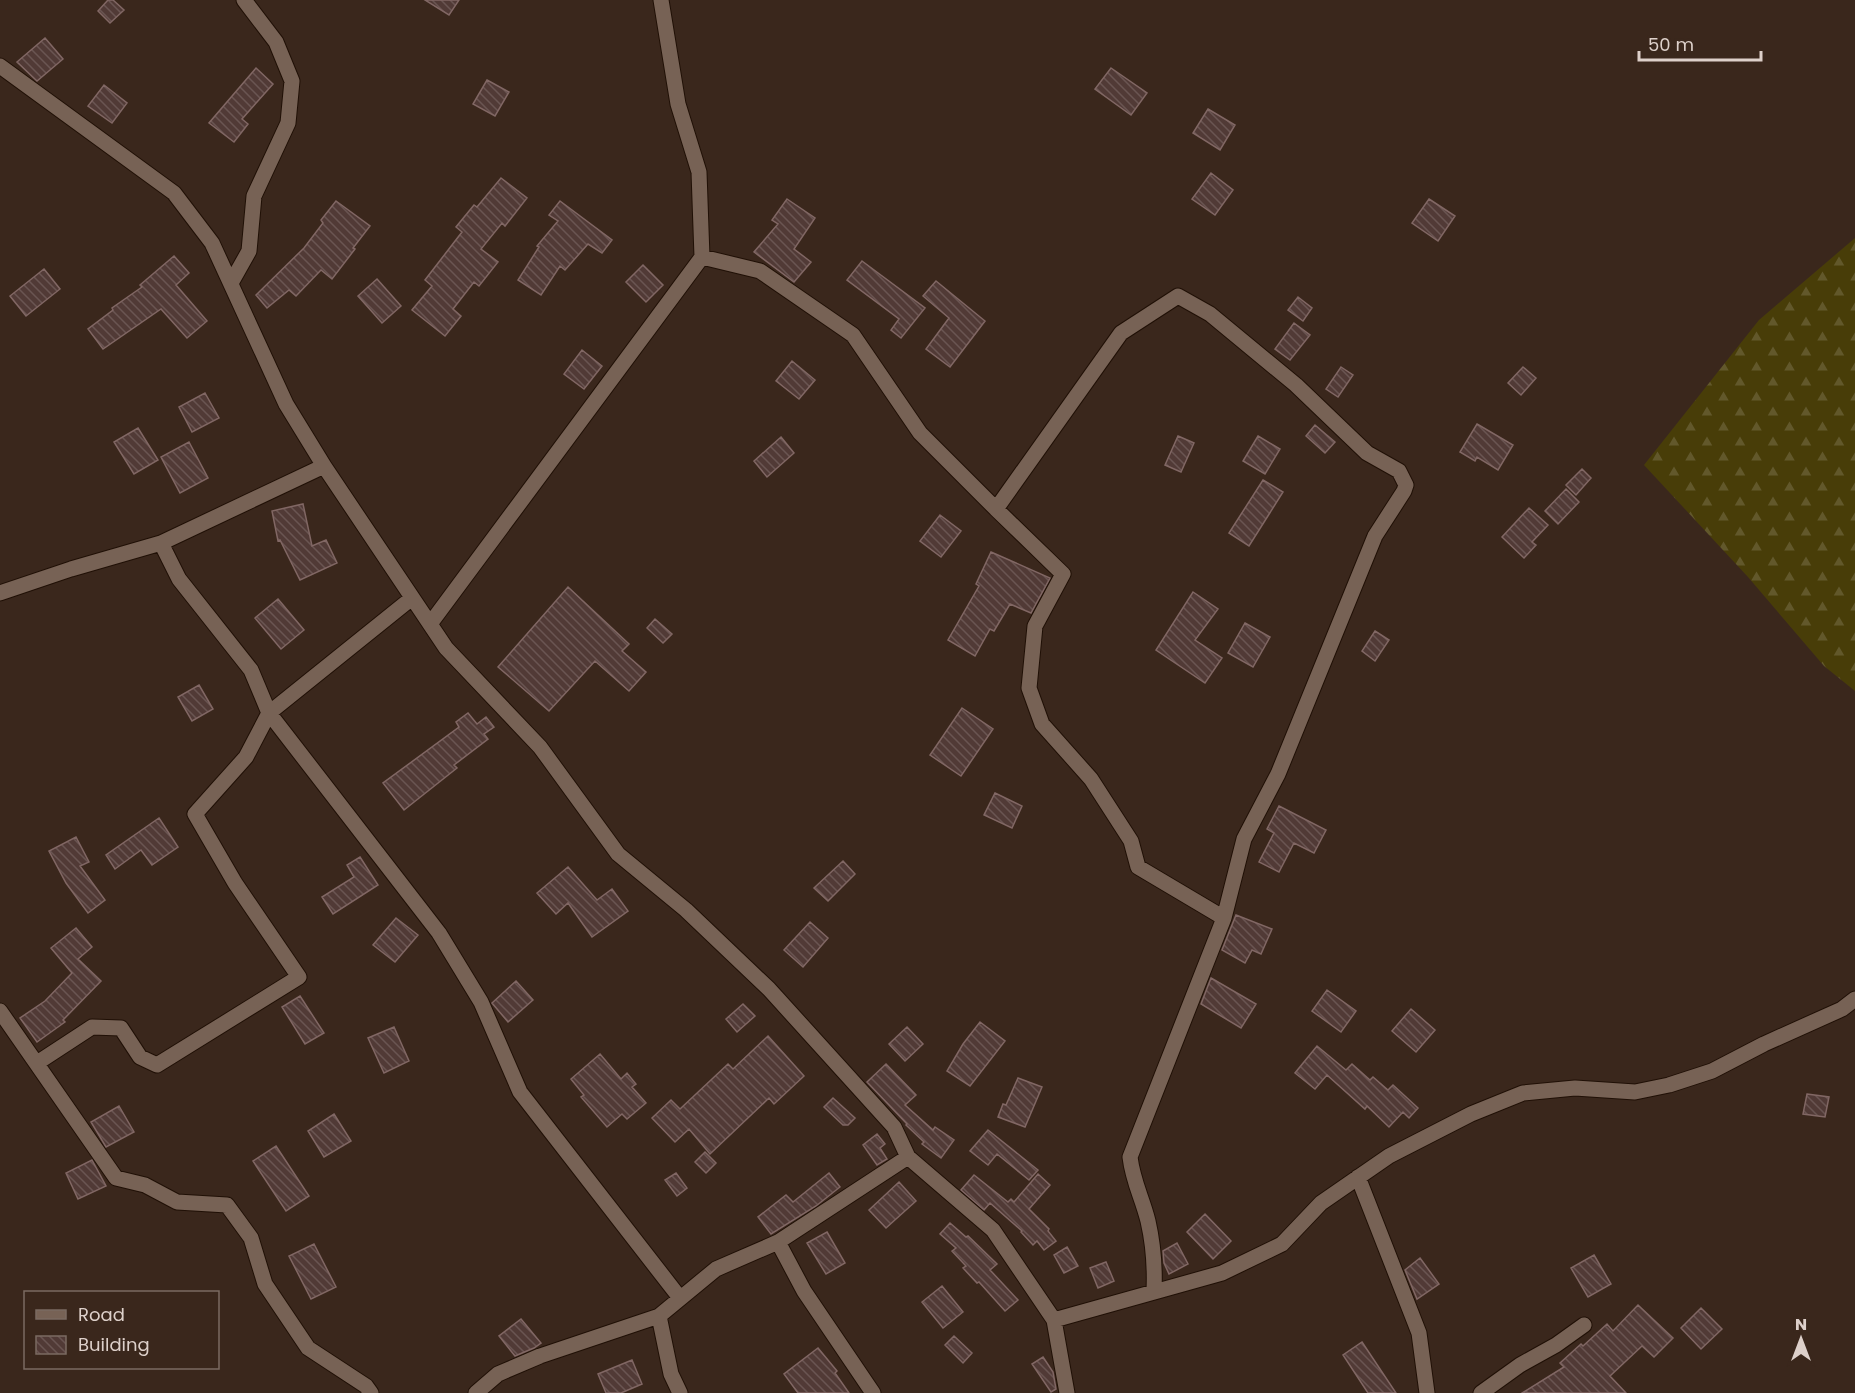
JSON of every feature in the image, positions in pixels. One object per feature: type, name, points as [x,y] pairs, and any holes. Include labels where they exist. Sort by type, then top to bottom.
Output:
[{"type":"street","points":[[231,283],[249,251],[254,196],[288,123],[292,81],[276,42],[244,0]]},
{"type":"street","points":[[430,624],[702,257],[699,172],[678,104],[661,0]]},
{"type":"street","points":[[0,66],[174,193],[212,243],[286,404],[324,466],[446,648],[540,747],[618,854],[686,910],[770,989],[894,1126],[908,1157],[993,1230],[1054,1320],[1067,1393]]},
{"type":"street","points":[[702,257],[760,271],[854,335],[920,433],[1063,574],[1035,626],[1029,688],[1042,724],[1091,779],[1131,842],[1138,867],[1224,918]]},
{"type":"street","points":[[996,509],[1121,333],[1178,296],[1210,314],[1296,385],[1367,453],[1399,471],[1406,485],[1375,536],[1278,774],[1244,839],[1224,918],[1130,1157],[1132,1178],[1148,1220],[1155,1271],[1154,1291]]},
{"type":"street","points":[[0,593],[71,569],[161,543],[324,466]]},
{"type":"street","points":[[161,543],[179,579],[251,670],[269,713],[439,933],[481,1002],[520,1092],[680,1298]]},
{"type":"street","points":[[37,1063],[92,1027],[122,1028],[140,1057],[156,1065],[299,977],[236,883],[195,814],[246,757],[269,713],[412,598]]},
{"type":"street","points":[[1054,1320],[1222,1273],[1282,1244],[1321,1203],[1389,1156],[1471,1114],[1523,1093],[1575,1088],[1635,1092],[1669,1085],[1712,1071],[1764,1044],[1842,1009],[1855,999]]},
{"type":"street","points":[[0,1011],[116,1178],[145,1185],[177,1202],[227,1205],[250,1238],[265,1284],[308,1348],[366,1386],[371,1393]]},
{"type":"street","points":[[476,1393],[498,1374],[540,1356],[659,1316],[716,1269],[778,1242],[908,1157]]},
{"type":"street","points":[[1358,1177],[1419,1333],[1427,1393]]},
{"type":"street","points":[[778,1242],[804,1291],[873,1393]]},
{"type":"street","points":[[659,1316],[671,1374],[680,1393]]},
{"type":"street","points":[[1481,1393],[1520,1365],[1556,1345],[1584,1325]]},
{"type":"green space","points":[[1855,238],[1855,691],[1824,666],[1748,577],[1644,465],[1759,320]]},
{"type":"building","points":[[108,0],[113,0],[124,10],[110,23],[98,11]]},
{"type":"building","points":[[425,0],[459,0],[449,15]]},
{"type":"building","points":[[45,38],[63,59],[37,81],[17,62]]},
{"type":"building","points":[[256,68],[273,84],[242,119],[248,124],[234,142],[209,123]]},
{"type":"building","points":[[1111,68],[1147,93],[1131,115],[1095,89]]},
{"type":"building","points":[[487,80],[509,92],[495,116],[473,104]]},
{"type":"building","points":[[104,85],[127,103],[112,123],[88,106]]},
{"type":"building","points":[[1208,109],[1235,125],[1220,150],[1193,133]]},
{"type":"building","points":[[1211,173],[1233,190],[1215,215],[1192,199]]},
{"type":"building","points":[[501,178],[527,198],[505,226],[502,223],[481,249],[498,262],[479,286],[474,282],[453,309],[461,316],[445,336],[412,310],[432,286],[425,280],[462,232],[456,227],[474,205],[477,207]]},
{"type":"building","points":[[787,199],[815,218],[794,249],[811,262],[794,282],[754,252],[778,224],[772,220]]},
{"type":"building","points":[[1429,199],[1455,216],[1438,241],[1412,223]]},
{"type":"building","points":[[336,201],[370,226],[332,279],[321,270],[296,296],[289,290],[267,308],[256,295],[304,248]]},
{"type":"building","points":[[560,201],[612,240],[602,253],[588,244],[565,270],[560,266],[541,295],[518,280],[539,247],[537,246],[558,221],[549,215]]},
{"type":"building","points":[[174,256],[189,273],[176,285],[207,321],[187,338],[161,309],[103,349],[88,329],[113,310],[112,308],[142,287],[140,285]]},
{"type":"building","points":[[862,261],[925,308],[901,338],[891,330],[899,319],[847,280]]},
{"type":"building","points":[[643,265],[663,285],[646,302],[626,282]]},
{"type":"building","points":[[44,269],[60,289],[26,316],[10,296]]},
{"type":"building","points":[[377,279],[401,306],[382,323],[358,296]]},
{"type":"building","points":[[936,281],[985,321],[950,367],[926,349],[949,318],[923,296]]},
{"type":"building","points":[[1298,297],[1312,308],[1303,321],[1288,310]]},
{"type":"building","points":[[1294,323],[1310,335],[1290,360],[1275,349]]},
{"type":"building","points":[[582,350],[602,366],[584,389],[564,374]]},
{"type":"building","points":[[792,361],[815,380],[799,399],[776,381]]},
{"type":"building","points":[[1341,367],[1353,375],[1338,397],[1326,389]]},
{"type":"building","points":[[1523,367],[1536,378],[1521,395],[1508,383]]},
{"type":"building","points":[[205,393],[219,418],[192,432],[179,407]]},
{"type":"building","points":[[1477,424],[1513,445],[1498,470],[1477,457],[1475,461],[1460,452]]},
{"type":"building","points":[[1315,425],[1335,442],[1325,453],[1306,436]]},
{"type":"building","points":[[138,428],[158,460],[134,474],[114,442]]},
{"type":"building","points":[[1178,436],[1194,443],[1181,472],[1165,465]]},
{"type":"building","points":[[1258,436],[1280,449],[1265,474],[1243,461]]},
{"type":"building","points":[[781,437],[794,453],[767,477],[754,461]]},
{"type":"building","points":[[189,442],[208,478],[180,493],[161,457]]},
{"type":"building","points":[[1582,469],[1591,478],[1576,495],[1566,485]]},
{"type":"building","points":[[1263,480],[1283,492],[1249,546],[1229,533]]},
{"type":"building","points":[[1566,489],[1579,502],[1558,524],[1545,511]]},
{"type":"building","points":[[303,504],[312,546],[326,540],[337,563],[300,580],[280,540],[278,541],[272,511]]},
{"type":"building","points":[[1529,508],[1548,525],[1532,542],[1536,545],[1524,558],[1502,537]]},
{"type":"building","points":[[940,515],[961,531],[941,557],[920,541]]},
{"type":"building","points":[[991,552],[1050,578],[1031,613],[1010,604],[994,631],[990,629],[975,656],[948,640],[979,586],[976,584]]},
{"type":"building","points":[[568,587],[629,644],[622,651],[646,672],[629,691],[595,661],[549,711],[498,667]]},
{"type":"building","points":[[1193,592],[1218,609],[1195,640],[1222,658],[1205,683],[1156,650]]},
{"type":"building","points":[[278,599],[304,630],[281,649],[255,618]]},
{"type":"building","points":[[655,619],[672,634],[663,643],[647,628]]},
{"type":"building","points":[[1245,623],[1270,637],[1253,667],[1228,653]]},
{"type":"building","points":[[1375,631],[1389,640],[1375,661],[1362,651]]},
{"type":"building","points":[[199,685],[213,709],[192,721],[178,697]]},
{"type":"building","points":[[962,708],[993,729],[961,776],[930,755]]},
{"type":"building","points":[[468,713],[477,724],[486,717],[494,727],[484,734],[488,739],[454,765],[457,768],[404,810],[383,783],[459,727],[456,722]]},
{"type":"building","points":[[995,793],[1022,806],[1012,828],[984,815]]},
{"type":"building","points":[[1279,806],[1326,830],[1314,853],[1294,843],[1279,872],[1259,862],[1274,833],[1267,829]]},
{"type":"building","points":[[159,818],[178,847],[152,865],[141,850],[115,869],[106,855]]},
{"type":"building","points":[[76,837],[89,862],[80,866],[105,900],[88,913],[66,883],[49,851]]},
{"type":"building","points":[[360,857],[378,885],[333,914],[322,897],[354,877],[347,865]]},
{"type":"building","points":[[843,861],[855,874],[828,901],[814,888]]},
{"type":"building","points":[[568,867],[597,900],[612,889],[628,911],[592,937],[568,903],[556,914],[537,893]]},
{"type":"building","points":[[1236,915],[1272,929],[1261,954],[1252,950],[1245,963],[1222,950]]},
{"type":"building","points":[[396,918],[418,935],[395,962],[373,945]]},
{"type":"building","points":[[810,922],[828,938],[803,967],[784,950]]},
{"type":"building","points":[[76,928],[92,947],[78,959],[101,981],[63,1020],[65,1022],[37,1042],[20,1018],[45,1001],[72,973],[51,948]]},
{"type":"building","points":[[1211,978],[1256,1004],[1241,1028],[1201,1004]]},
{"type":"building","points":[[516,981],[533,1000],[508,1022],[492,1003]]},
{"type":"building","points":[[1327,990],[1356,1011],[1341,1032],[1312,1011]]},
{"type":"building","points":[[300,996],[324,1033],[305,1044],[282,1007]]},
{"type":"building","points":[[743,1004],[755,1016],[737,1032],[726,1019]]},
{"type":"building","points":[[1411,1009],[1435,1030],[1416,1052],[1392,1031]]},
{"type":"building","points":[[980,1022],[1005,1041],[970,1086],[947,1071],[963,1044]]},
{"type":"building","points":[[394,1027],[409,1061],[384,1073],[368,1038]]},
{"type":"building","points":[[907,1027],[923,1044],[905,1061],[889,1044]]},
{"type":"building","points":[[768,1036],[804,1076],[774,1104],[769,1098],[710,1154],[689,1129],[675,1142],[652,1118],[671,1100],[680,1109],[728,1064],[733,1069]]},
{"type":"building","points":[[1317,1046],[1346,1070],[1352,1064],[1370,1080],[1373,1077],[1388,1090],[1393,1085],[1418,1108],[1409,1118],[1403,1112],[1389,1127],[1367,1106],[1365,1109],[1327,1075],[1315,1089],[1295,1073]]},
{"type":"building","points":[[600,1054],[621,1079],[627,1073],[636,1084],[632,1087],[646,1103],[627,1119],[622,1114],[607,1127],[581,1097],[584,1095],[571,1079]]},
{"type":"building","points":[[886,1064],[916,1095],[905,1105],[933,1130],[935,1127],[954,1140],[941,1158],[922,1144],[924,1142],[867,1082]]},
{"type":"building","points":[[1018,1078],[1042,1087],[1025,1127],[998,1117]]},
{"type":"building","points":[[1807,1094],[1829,1097],[1825,1117],[1803,1114]]},
{"type":"building","points":[[833,1098],[855,1118],[848,1125],[843,1125],[824,1107]]},
{"type":"building","points":[[119,1106],[134,1132],[106,1147],[91,1122]]},
{"type":"building","points":[[334,1114],[351,1141],[324,1157],[308,1131]]},
{"type":"building","points":[[988,1130],[1038,1170],[1029,1180],[997,1154],[988,1165],[970,1151]]},
{"type":"building","points":[[877,1134],[885,1144],[880,1148],[887,1159],[877,1165],[863,1145]]},
{"type":"building","points":[[276,1146],[309,1196],[286,1211],[253,1161]]},
{"type":"building","points":[[705,1152],[716,1163],[706,1173],[695,1162]]},
{"type":"building","points":[[92,1160],[106,1186],[78,1199],[66,1173]]},
{"type":"building","points":[[676,1173],[687,1188],[677,1196],[665,1180]]},
{"type":"building","points":[[829,1173],[840,1187],[816,1206],[771,1234],[758,1217],[786,1195],[793,1202]]},
{"type":"building","points":[[1038,1174],[1050,1185],[1029,1209],[1049,1229],[1048,1231],[1056,1241],[1044,1250],[1037,1241],[1033,1245],[1022,1231],[990,1203],[984,1210],[961,1190],[974,1175],[1008,1202],[1011,1199],[1014,1202]]},
{"type":"building","points":[[899,1182],[916,1201],[886,1228],[869,1210]]},
{"type":"building","points":[[1205,1214],[1231,1241],[1213,1259],[1187,1232]]},
{"type":"building","points":[[950,1223],[966,1237],[968,1236],[997,1264],[990,1270],[1018,1300],[1005,1311],[963,1268],[966,1266],[952,1251],[956,1248],[940,1234]]},
{"type":"building","points":[[827,1232],[845,1263],[826,1274],[807,1243]]},
{"type":"building","points":[[1177,1243],[1188,1264],[1169,1274],[1164,1263],[1163,1251]]},
{"type":"building","points":[[314,1244],[336,1287],[311,1299],[289,1256]]},
{"type":"building","points":[[1067,1247],[1078,1266],[1064,1273],[1054,1255]]},
{"type":"building","points":[[1594,1255],[1611,1284],[1588,1297],[1571,1268]]},
{"type":"building","points":[[1420,1258],[1439,1284],[1417,1299],[1405,1270]]},
{"type":"building","points":[[1106,1262],[1114,1281],[1098,1288],[1090,1268]]},
{"type":"building","points":[[942,1286],[963,1312],[943,1328],[922,1302]]},
{"type":"building","points":[[1638,1305],[1673,1338],[1654,1357],[1642,1346],[1610,1376],[1626,1393],[1522,1393],[1564,1367],[1560,1363],[1607,1324],[1613,1331]]},
{"type":"building","points":[[1701,1308],[1722,1329],[1701,1349],[1681,1328]]},
{"type":"building","points":[[521,1319],[541,1343],[515,1356],[499,1336]]},
{"type":"building","points":[[954,1336],[972,1353],[963,1363],[945,1345]]},
{"type":"building","points":[[1362,1342],[1396,1393],[1368,1393],[1343,1355]]},
{"type":"building","points":[[818,1348],[837,1371],[835,1373],[849,1393],[798,1393],[784,1374]]},
{"type":"building","points":[[1043,1357],[1053,1372],[1056,1389],[1051,1392],[1032,1364]]},
{"type":"building","points":[[632,1360],[642,1384],[621,1393],[606,1393],[598,1374]]}]
